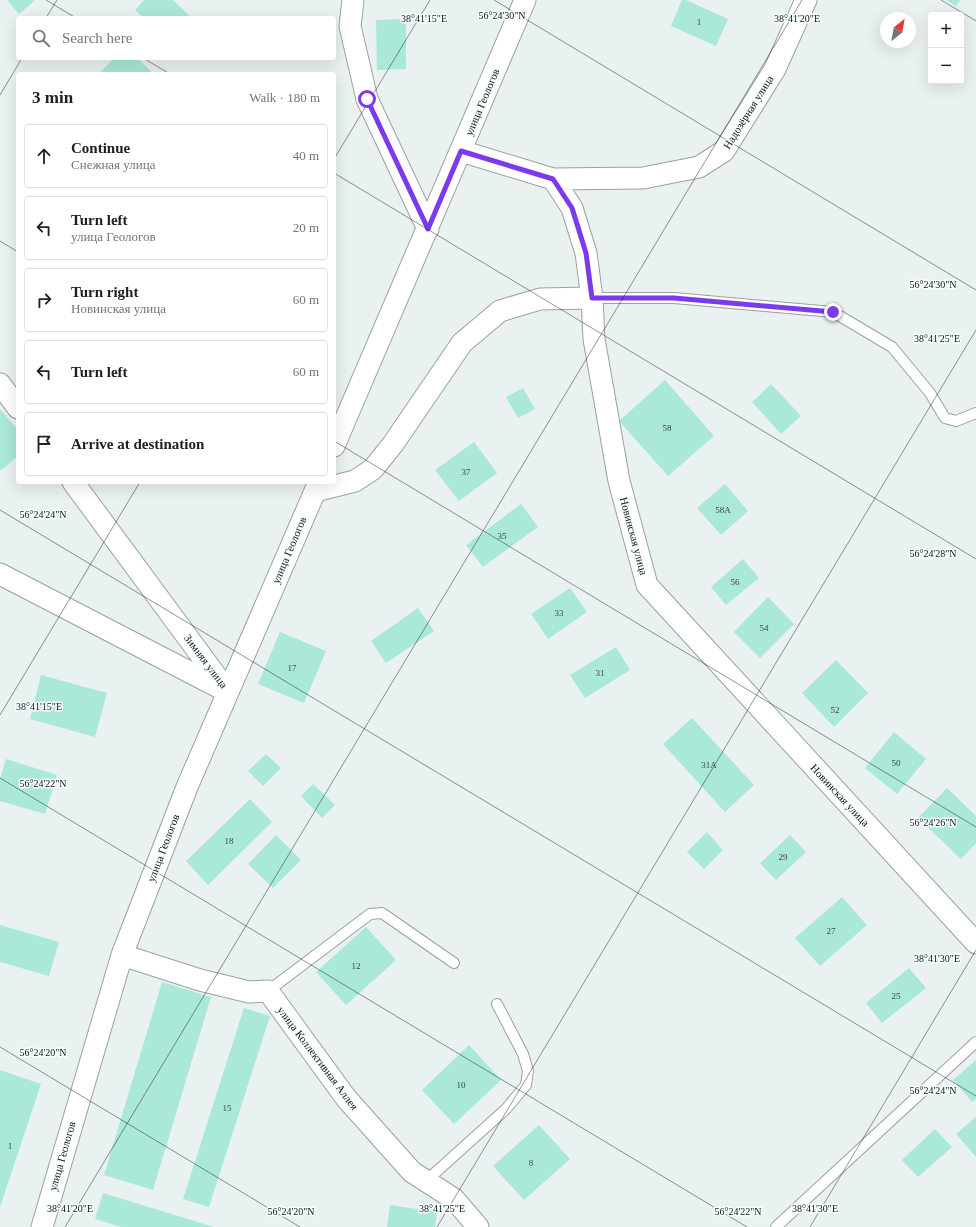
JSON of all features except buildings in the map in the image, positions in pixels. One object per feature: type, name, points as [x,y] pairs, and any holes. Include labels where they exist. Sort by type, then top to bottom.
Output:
[{"type":"street","points":[[352,0],[350,26],[367,99],[428,229]]},
{"type":"street","name":"улица Геологов","points":[[336,441],[525,0]]},
{"type":"street","name":"Надозёрная улица","points":[[553,179],[642,178],[699,167],[724,151],[775,69],[806,0]]},
{"type":"street","points":[[461,151],[553,179]]},
{"type":"street","name":"Новинская улица","points":[[553,179],[572,208],[586,253],[592,298],[594,339],[619,481],[647,585],[976,943]]},
{"type":"street","points":[[317,487],[355,481],[373,469],[393,444],[462,344],[500,311],[540,299],[592,298]]},
{"type":"street","points":[[0,384],[16,405]]},
{"type":"street","name":"Зимняя улица","points":[[74,484],[228,692]]},
{"type":"street","name":"улица Геологов","points":[[42,1227],[122,955],[187,788],[317,487]]},
{"type":"street","name":"Зимняя улица","points":[[0,574],[228,692]]},
{"type":"street","points":[[122,955],[200,980],[242,991],[268,991]]},
{"type":"street","name":"улица Коллективная Аллея","points":[[268,991],[346,1098],[412,1172],[454,1199],[478,1227]]},
{"type":"lane","points":[[592,298],[674,298],[833,312],[892,347],[930,393],[945,418],[956,421],[976,413]]},
{"type":"lane","points":[[268,991],[370,914],[382,913],[454,963]]},
{"type":"lane","points":[[426,1181],[506,1110],[526,1085],[528,1071],[524,1054],[497,1004]]},
{"type":"lane","points":[[776,1227],[976,1042]]},
{"type":"route","points":[[367,99],[428,229],[461,151],[553,179],[572,208],[586,253],[592,298],[674,298],[797,311],[833,312]]}]
